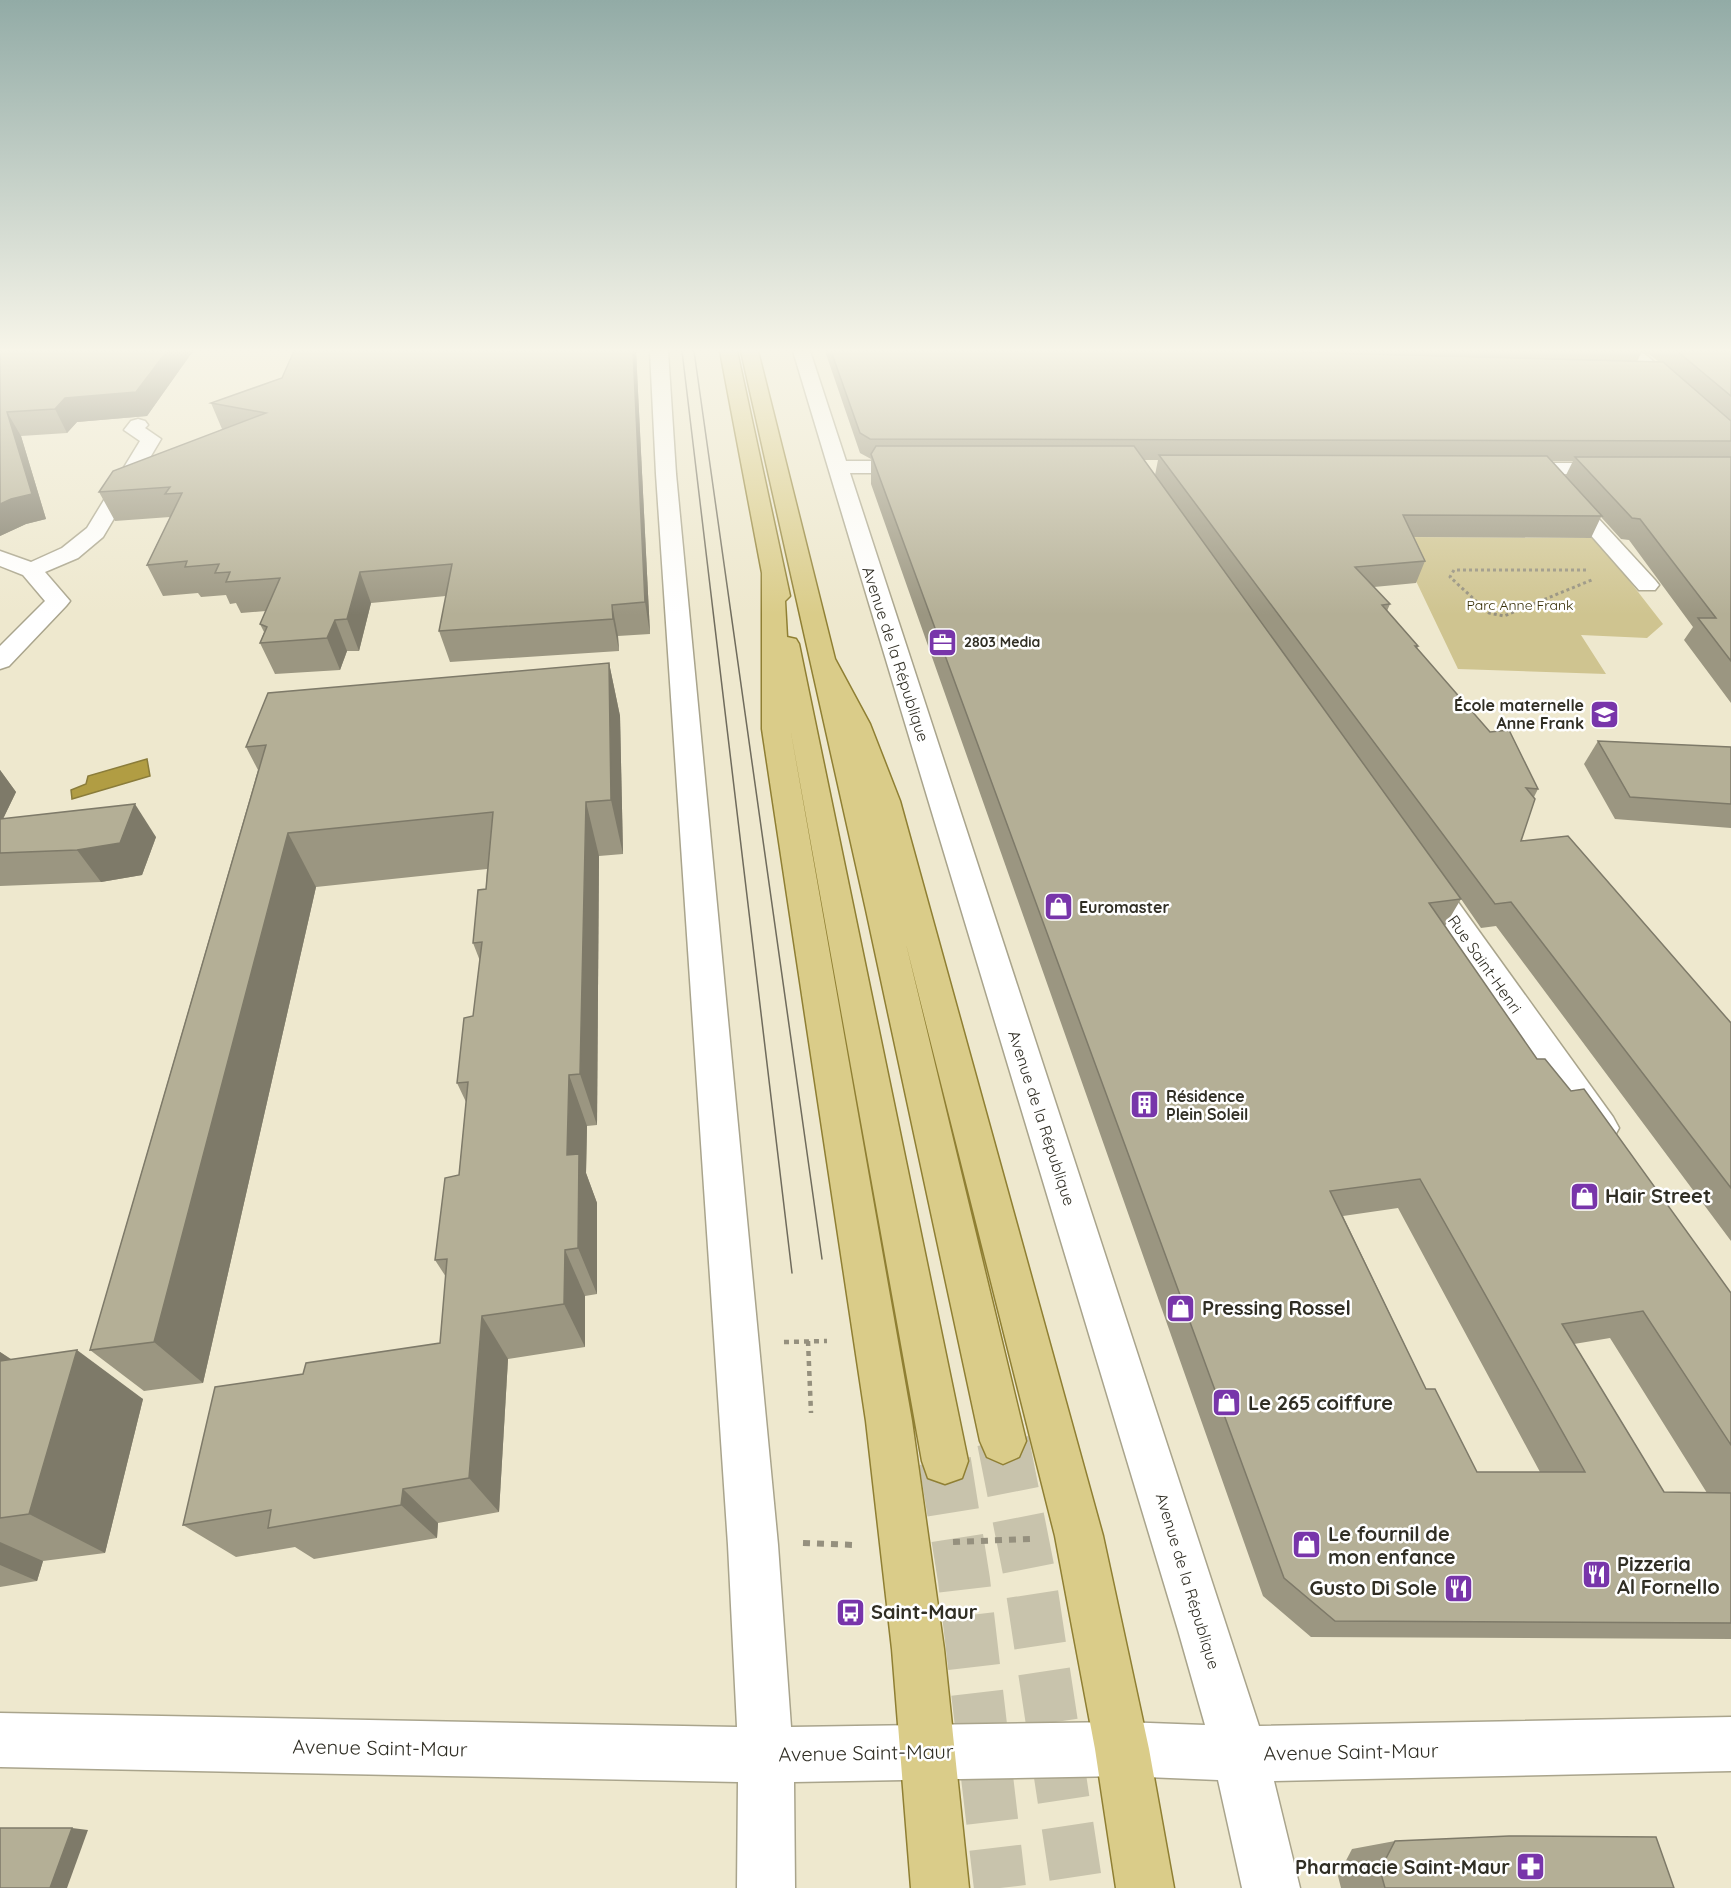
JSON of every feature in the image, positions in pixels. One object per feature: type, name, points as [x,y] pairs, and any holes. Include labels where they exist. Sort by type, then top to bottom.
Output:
[{"type":"main road","points":[[745,439],[785,563],[823,660],[856,724],[888,812],[1079,1536],[1122,1749],[1145,1888]]},
{"type":"main road","points":[[764,439],[945,1461]]},
{"type":"main road","points":[[790,439],[792,447]]},
{"type":"main road","points":[[801,488],[802,509],[785,563],[776,729],[889,1421],[906,1543],[929,1751],[940,1888]]},
{"type":"main road","points":[[823,660],[1003,1441]]},
{"type":"street","points":[[31,570],[70,553],[95,532],[151,439]]},
{"type":"street","points":[[664,439],[751,1521],[766,1755],[766,1888]]},
{"type":"street","name":"Avenue de la République","points":[[828,439],[1184,1567],[1240,1754],[1271,1888]]},
{"type":"street","points":[[836,466],[937,467]]},
{"type":"street","points":[[1497,468],[1632,469]]},
{"type":"street","points":[[1544,469],[1633,575]]},
{"type":"street","points":[[0,558],[31,570],[58,601],[0,661]]},
{"type":"street","name":"Rue Saint-Henri","points":[[1409,857],[1615,1148]]},
{"type":"street","name":"Avenue Saint-Maur","points":[[0,1740],[766,1755],[1122,1749],[1240,1754],[1731,1744]]},
{"type":"path","points":[[1454,570],[1633,575],[1504,616],[1489,613],[1450,577],[1454,570]]},
{"type":"path","points":[[808,1341],[811,1413]]},
{"type":"path","points":[[777,1342],[840,1341]]},
{"type":"path","points":[[793,1542],[861,1546],[860,1534]]},
{"type":"path","points":[[943,1542],[1036,1539]]},
{"type":"green space","name":"Parc Anne Frank","points":[[1395,537],[1596,538],[1663,624],[1647,638],[1581,635],[1606,674],[1458,669]]},
{"type":"shaded area","points":[[147,759],[150,776],[72,799],[71,790],[86,784],[88,776]]},
{"type":"building","points":[[0,439],[15,439],[32,494],[0,504]]},
{"type":"building","points":[[197,439],[637,439],[645,602],[612,605],[613,619],[439,631],[452,564],[360,572],[347,619],[335,620],[327,638],[260,643],[267,627],[260,624],[280,578],[226,582],[230,572],[215,573],[219,564],[185,567],[187,561],[147,565],[182,493],[165,494],[170,487],[99,492],[113,471]]},
{"type":"building","points":[[916,439],[1731,439],[1731,441]]},
{"type":"building","points":[[876,446],[1134,446],[1461,899],[1429,903],[1537,1059],[1545,1059],[1571,1091],[1584,1089],[1731,1293],[1731,1445],[1643,1311],[1562,1324],[1664,1492],[1731,1493],[1731,1623],[1335,1621],[1284,1578],[871,454]],"holes":[[[1420,1179],[1585,1472],[1477,1472],[1435,1389],[1426,1389],[1330,1191]]]},
{"type":"building","points":[[1159,455],[1547,456],[1602,516],[1403,515],[1425,561],[1355,567],[1390,604],[1382,605],[1490,732],[1509,730],[1538,789],[1526,788],[1535,799],[1521,841],[1568,836],[1731,1023],[1731,1188],[1511,902],[1495,904]]},
{"type":"building","points":[[1575,457],[1731,457],[1731,661],[1698,618],[1716,618],[1640,519],[1632,518]]},
{"type":"building","points":[[609,663],[611,800],[586,802],[580,1074],[569,1075],[567,1155],[579,1154],[578,1248],[565,1250],[564,1304],[482,1316],[469,1478],[403,1489],[401,1505],[268,1528],[271,1510],[183,1525],[215,1387],[303,1374],[306,1363],[440,1343],[447,1259],[435,1260],[445,1178],[459,1175],[468,1082],[457,1083],[464,1018],[473,1016],[482,942],[473,943],[478,890],[486,889],[493,812],[288,833],[154,1342],[90,1350],[266,745],[246,747],[268,693]]},
{"type":"building","points":[[1598,741],[1731,747],[1731,804],[1630,797]]},
{"type":"building","points":[[135,804],[120,843],[77,850],[0,853],[0,819]]},
{"type":"building","points":[[77,1350],[29,1514],[0,1518],[0,1361]]},
{"type":"building","points":[[0,1828],[72,1828],[50,1888],[0,1888]]},
{"type":"building","points":[[1509,1836],[1656,1837],[1674,1888],[1385,1888],[1380,1870],[1395,1841]]},
{"type":"tunnel","points":[[1003,1441],[1029,1572],[1077,1888]]},
{"type":"tunnel","points":[[945,1461],[964,1580],[1000,1888]]},
{"type":"tram line","points":[[693,439],[792,1273]]},
{"type":"tram line","points":[[706,439],[822,1259]]},
{"type":"place","name":"2803 Media","points":[[943,642]]},
{"type":"place","name":"École maternelle Anne Frank","points":[[1605,714]]},
{"type":"place","name":"Euromaster","points":[[1058,907]]},
{"type":"place","name":"Résidence Plein Soleil","points":[[1145,1105]]},
{"type":"place","name":"Hair Street","points":[[1584,1196]]},
{"type":"place","name":"Pressing Rossel","points":[[1181,1308]]},
{"type":"place","name":"Le 265 coiffure","points":[[1227,1403]]},
{"type":"place","name":"Le fournil de mon enfance","points":[[1307,1545]]},
{"type":"place","name":"Pizzeria Al Fornello","points":[[1596,1575]]},
{"type":"place","name":"Gusto Di Sole","points":[[1458,1588]]},
{"type":"place","name":"Saint-Maur","points":[[850,1612]]},
{"type":"place","name":"Pharmacie Saint-Maur","points":[[1531,1867]]}]
